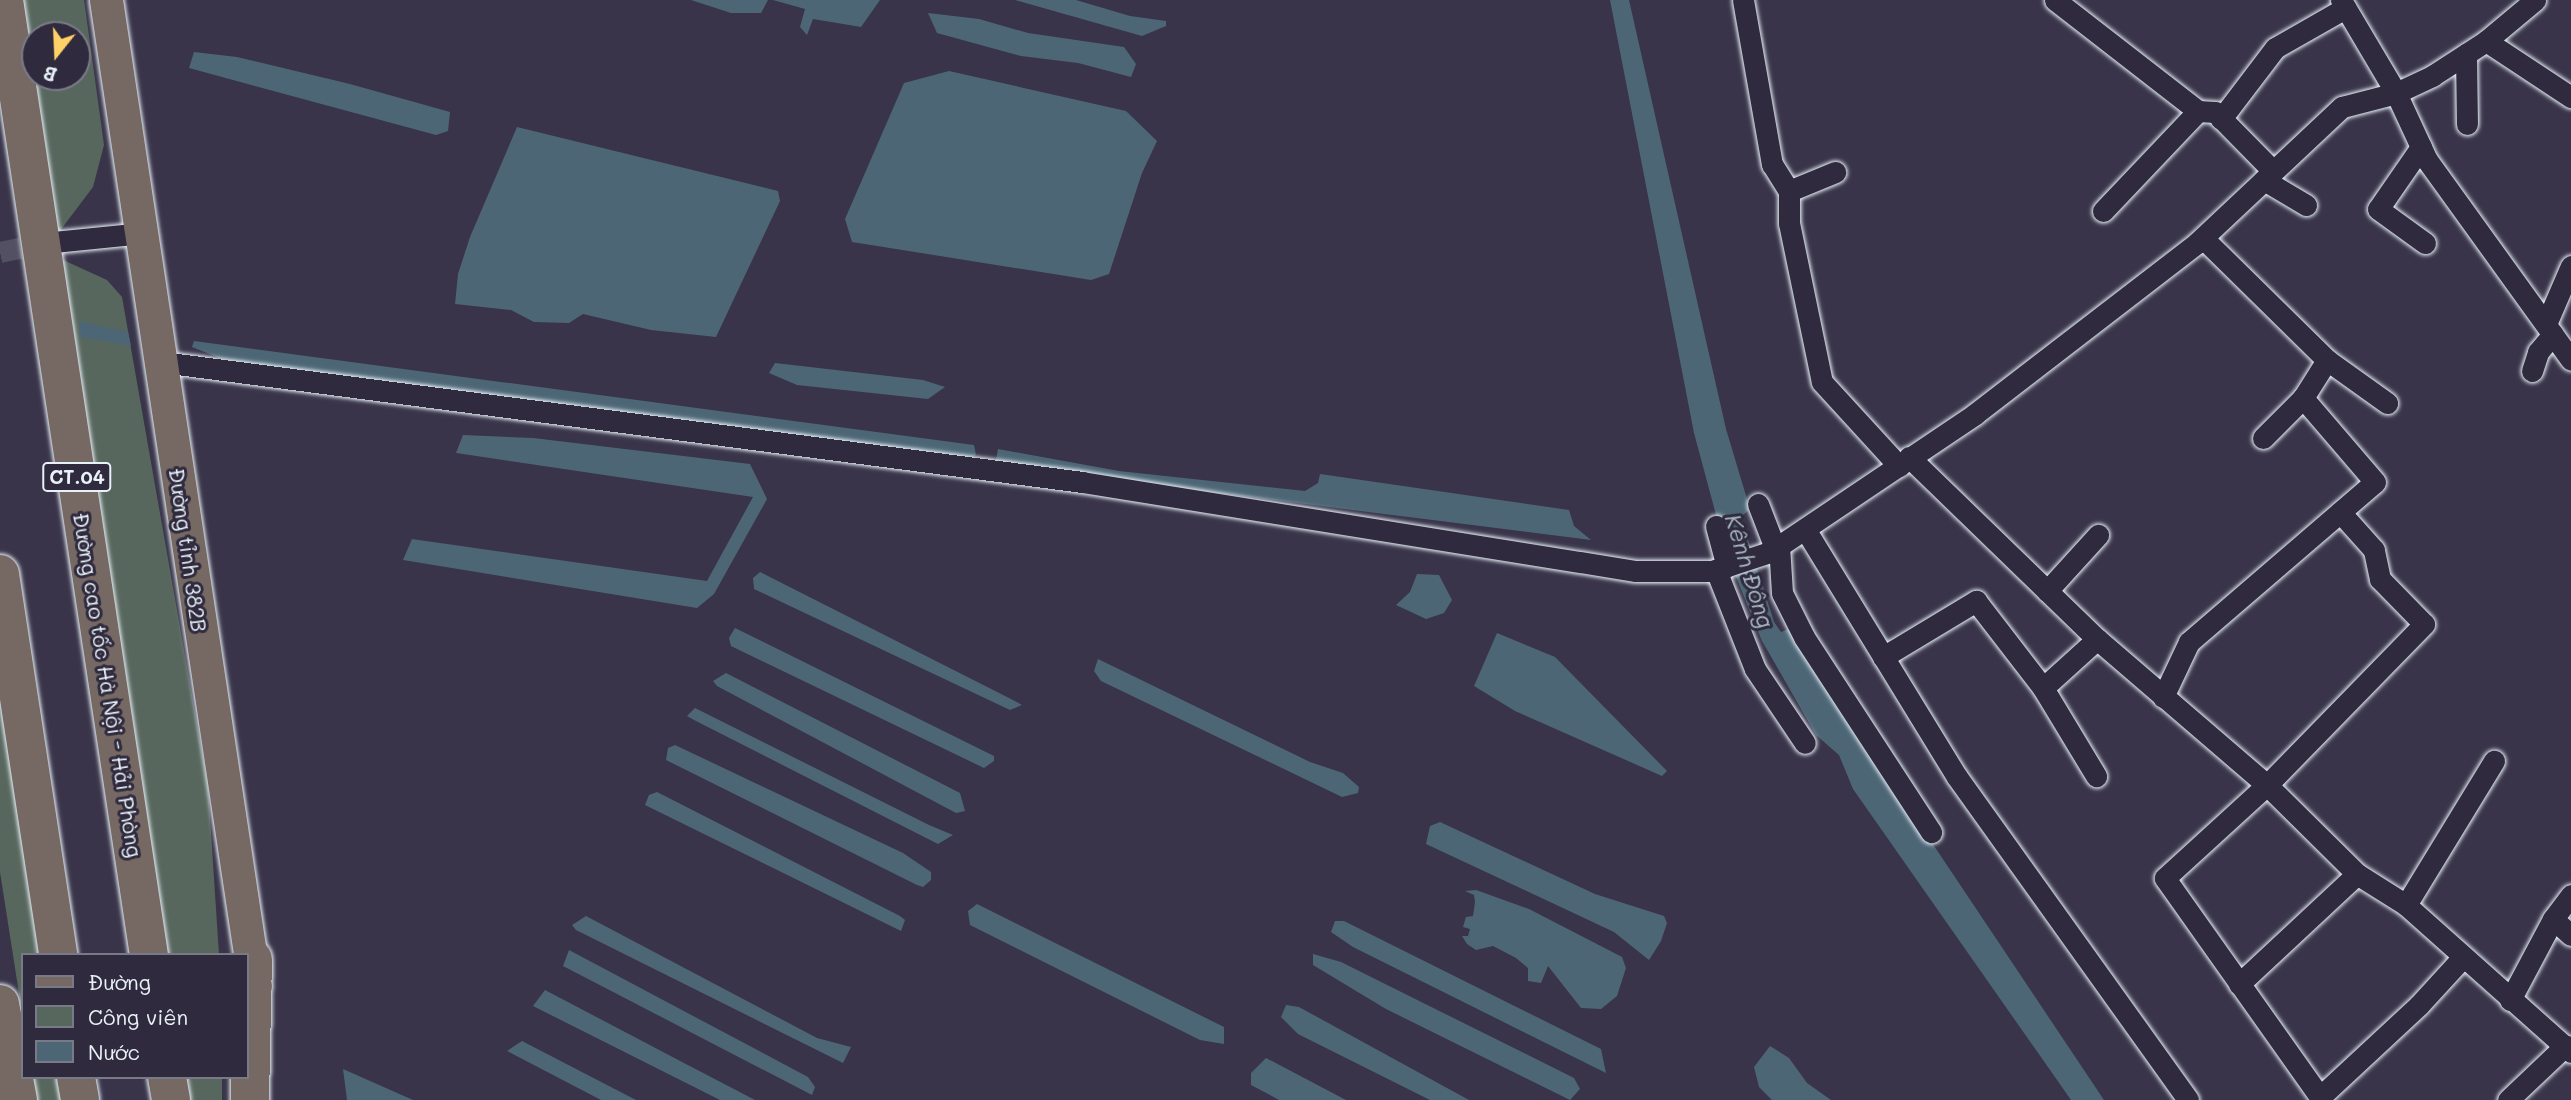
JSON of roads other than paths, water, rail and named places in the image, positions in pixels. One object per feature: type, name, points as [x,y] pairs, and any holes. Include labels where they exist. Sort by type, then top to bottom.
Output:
[{"type":"highway","name":"Đường cao tốc Hà Nội - Hải Phòng","points":[[4,0],[149,953]]},
{"type":"highway","points":[[0,573],[58,953]]},
{"type":"highway","points":[[250,1100],[253,959]]},
{"type":"highway","points":[[0,1004],[18,1100]]},
{"type":"highway","points":[[76,1079],[80,1100]]},
{"type":"highway","points":[[167,1079],[171,1100]]},
{"type":"main road","name":"Đường tỉnh 382B","points":[[106,0],[162,362],[206,677],[253,959],[263,1100]]},
{"type":"street","points":[[1742,0],[1772,164],[1789,191],[1789,223],[1822,382],[2097,639],[2267,785],[2357,874],[2406,905],[2568,1049],[2508,1100]]},
{"type":"street","points":[[2055,0],[2198,111],[2215,112],[2269,176],[2306,205]]},
{"type":"street","points":[[162,362],[1082,482],[1636,571],[1677,574],[1722,568],[1775,548],[1975,414],[2203,238],[2342,107],[2396,93],[2486,41],[2536,0]]},
{"type":"street","points":[[2221,119],[2275,48],[2343,4],[2396,93],[2421,148],[2571,360]]},
{"type":"street","points":[[2486,41],[2571,97]]},
{"type":"street","points":[[2466,54],[2467,124]]},
{"type":"street","points":[[2104,211],[2198,111]]},
{"type":"street","points":[[2421,148],[2378,209],[2425,243]]},
{"type":"street","points":[[1789,191],[1835,172]]},
{"type":"street","points":[[44,243],[142,233]]},
{"type":"street","points":[[2203,238],[2327,360],[2387,403]]},
{"type":"street","points":[[2532,371],[2550,329],[2571,266]]},
{"type":"street","points":[[2263,438],[2303,398],[2327,360]]},
{"type":"street","points":[[2163,697],[2189,642],[2375,482],[2303,398]]},
{"type":"street","points":[[1758,504],[1775,548],[1783,593],[1804,637],[1931,832]]},
{"type":"street","points":[[2340,512],[2374,550],[2380,579],[2424,624],[2267,785],[2165,878],[2321,1098],[2419,1005],[2463,957]]},
{"type":"street","points":[[1716,526],[1722,568],[1755,669],[1805,743]]},
{"type":"street","points":[[1805,529],[1957,777],[2188,1100]]},
{"type":"street","points":[[2047,591],[2098,536]]},
{"type":"street","points":[[1883,657],[1976,600],[2043,688],[2096,776]]},
{"type":"street","points":[[2043,688],[2097,639]]},
{"type":"street","points":[[2406,905],[2494,761]]},
{"type":"street","points":[[2239,984],[2357,874]]},
{"type":"street","points":[[2510,1000],[2553,919],[2571,895]]},
{"type":"street","points":[[2553,919],[2571,935]]},
{"type":"water","points":[[691,0],[768,0],[761,13],[731,13]]},
{"type":"water","points":[[773,0],[880,0],[861,27],[813,19],[807,35],[800,27],[805,9]]},
{"type":"water","points":[[1015,0],[1076,0],[1130,16],[1166,21],[1166,26],[1142,36]]},
{"type":"water","name":"Kênh Đông","points":[[1610,0],[1629,0],[1726,429],[1750,509],[1741,517],[1774,622],[1781,632],[1789,629],[2104,1100],[2071,1100],[1853,789],[1839,755],[1816,735],[1762,641],[1726,552],[1694,433]]},
{"type":"water","points":[[928,13],[979,19],[1028,33],[1124,47],[1136,64],[1131,77],[1078,63],[1021,56],[937,33]]},
{"type":"water","points":[[194,52],[237,57],[350,84],[450,112],[448,131],[436,135],[189,68]]},
{"type":"water","points":[[949,71],[1126,111],[1157,141],[1142,173],[1109,274],[1091,280],[852,242],[845,219],[904,83]]},
{"type":"water","points":[[517,127],[778,191],[780,201],[716,337],[651,330],[583,314],[569,323],[534,322],[511,310],[455,304],[458,274],[470,237]]},
{"type":"water","points":[[79,321],[128,332],[131,346],[80,337]]},
{"type":"water","points":[[194,341],[974,445],[976,455],[970,459],[512,403],[222,359],[192,347]]},
{"type":"water","points":[[775,363],[923,380],[945,387],[928,399],[797,385],[769,373]]},
{"type":"water","points":[[463,435],[533,438],[750,464],[767,499],[714,594],[697,608],[403,560],[412,539],[707,581],[753,497],[456,453]]},
{"type":"water","points":[[998,449],[1119,471],[1305,491],[1318,483],[1320,474],[1569,510],[1574,526],[1591,540],[995,465]]},
{"type":"water","points":[[760,572],[1022,705],[1010,710],[754,589],[753,578]]},
{"type":"water","points":[[1417,574],[1439,575],[1452,600],[1444,613],[1426,619],[1396,605],[1410,592]]},
{"type":"water","points":[[735,628],[994,756],[994,761],[984,768],[731,646],[729,638]]},
{"type":"water","points":[[1497,633],[1555,657],[1667,771],[1662,776],[1515,711],[1474,686]]},
{"type":"water","points":[[1098,659],[1310,762],[1343,773],[1359,787],[1358,793],[1342,797],[1101,681],[1094,671]]},
{"type":"water","points":[[726,673],[960,793],[965,811],[956,813],[717,686],[713,681]]},
{"type":"water","points":[[695,708],[953,835],[938,844],[687,716]]},
{"type":"water","points":[[675,745],[903,853],[931,872],[931,880],[923,887],[917,885],[666,760],[668,748]]},
{"type":"water","points":[[657,792],[900,916],[905,920],[901,931],[645,805],[649,795]]},
{"type":"water","points":[[1440,822],[1595,894],[1664,916],[1667,923],[1661,941],[1649,960],[1614,932],[1426,844],[1430,826]]},
{"type":"water","points":[[1476,890],[1529,909],[1622,957],[1626,968],[1617,996],[1601,1009],[1581,1008],[1548,966],[1541,983],[1528,981],[1528,968],[1516,958],[1493,946],[1476,950],[1467,944],[1462,936],[1468,936],[1470,929],[1463,927],[1466,917],[1473,916],[1475,902],[1474,895],[1465,891]]},
{"type":"water","points":[[977,904],[1224,1027],[1224,1044],[1200,1040],[970,925],[968,911]]},
{"type":"water","points":[[586,916],[817,1038],[851,1047],[843,1063],[576,930],[572,925]]},
{"type":"water","points":[[1335,921],[1344,921],[1601,1049],[1606,1073],[1353,947],[1331,932]]},
{"type":"water","points":[[569,950],[808,1077],[815,1087],[812,1095],[563,966]]},
{"type":"water","points":[[1313,954],[1341,962],[1574,1078],[1580,1089],[1570,1100],[1386,1009],[1313,965]]},
{"type":"water","points":[[545,990],[755,1100],[720,1100],[533,1006]]},
{"type":"water","points":[[1286,1005],[1299,1007],[1469,1100],[1430,1100],[1298,1034],[1281,1017]]},
{"type":"water","points":[[522,1041],[636,1100],[601,1100],[507,1051]]},
{"type":"water","points":[[1770,1046],[1789,1058],[1807,1083],[1831,1100],[1772,1100],[1759,1087],[1754,1067]]},
{"type":"water","points":[[1266,1058],[1346,1100],[1279,1100],[1251,1085],[1251,1073]]},
{"type":"water","points":[[343,1069],[413,1100],[347,1100]]},
{"type":"tunnel","points":[[0,252],[44,243]]}]
